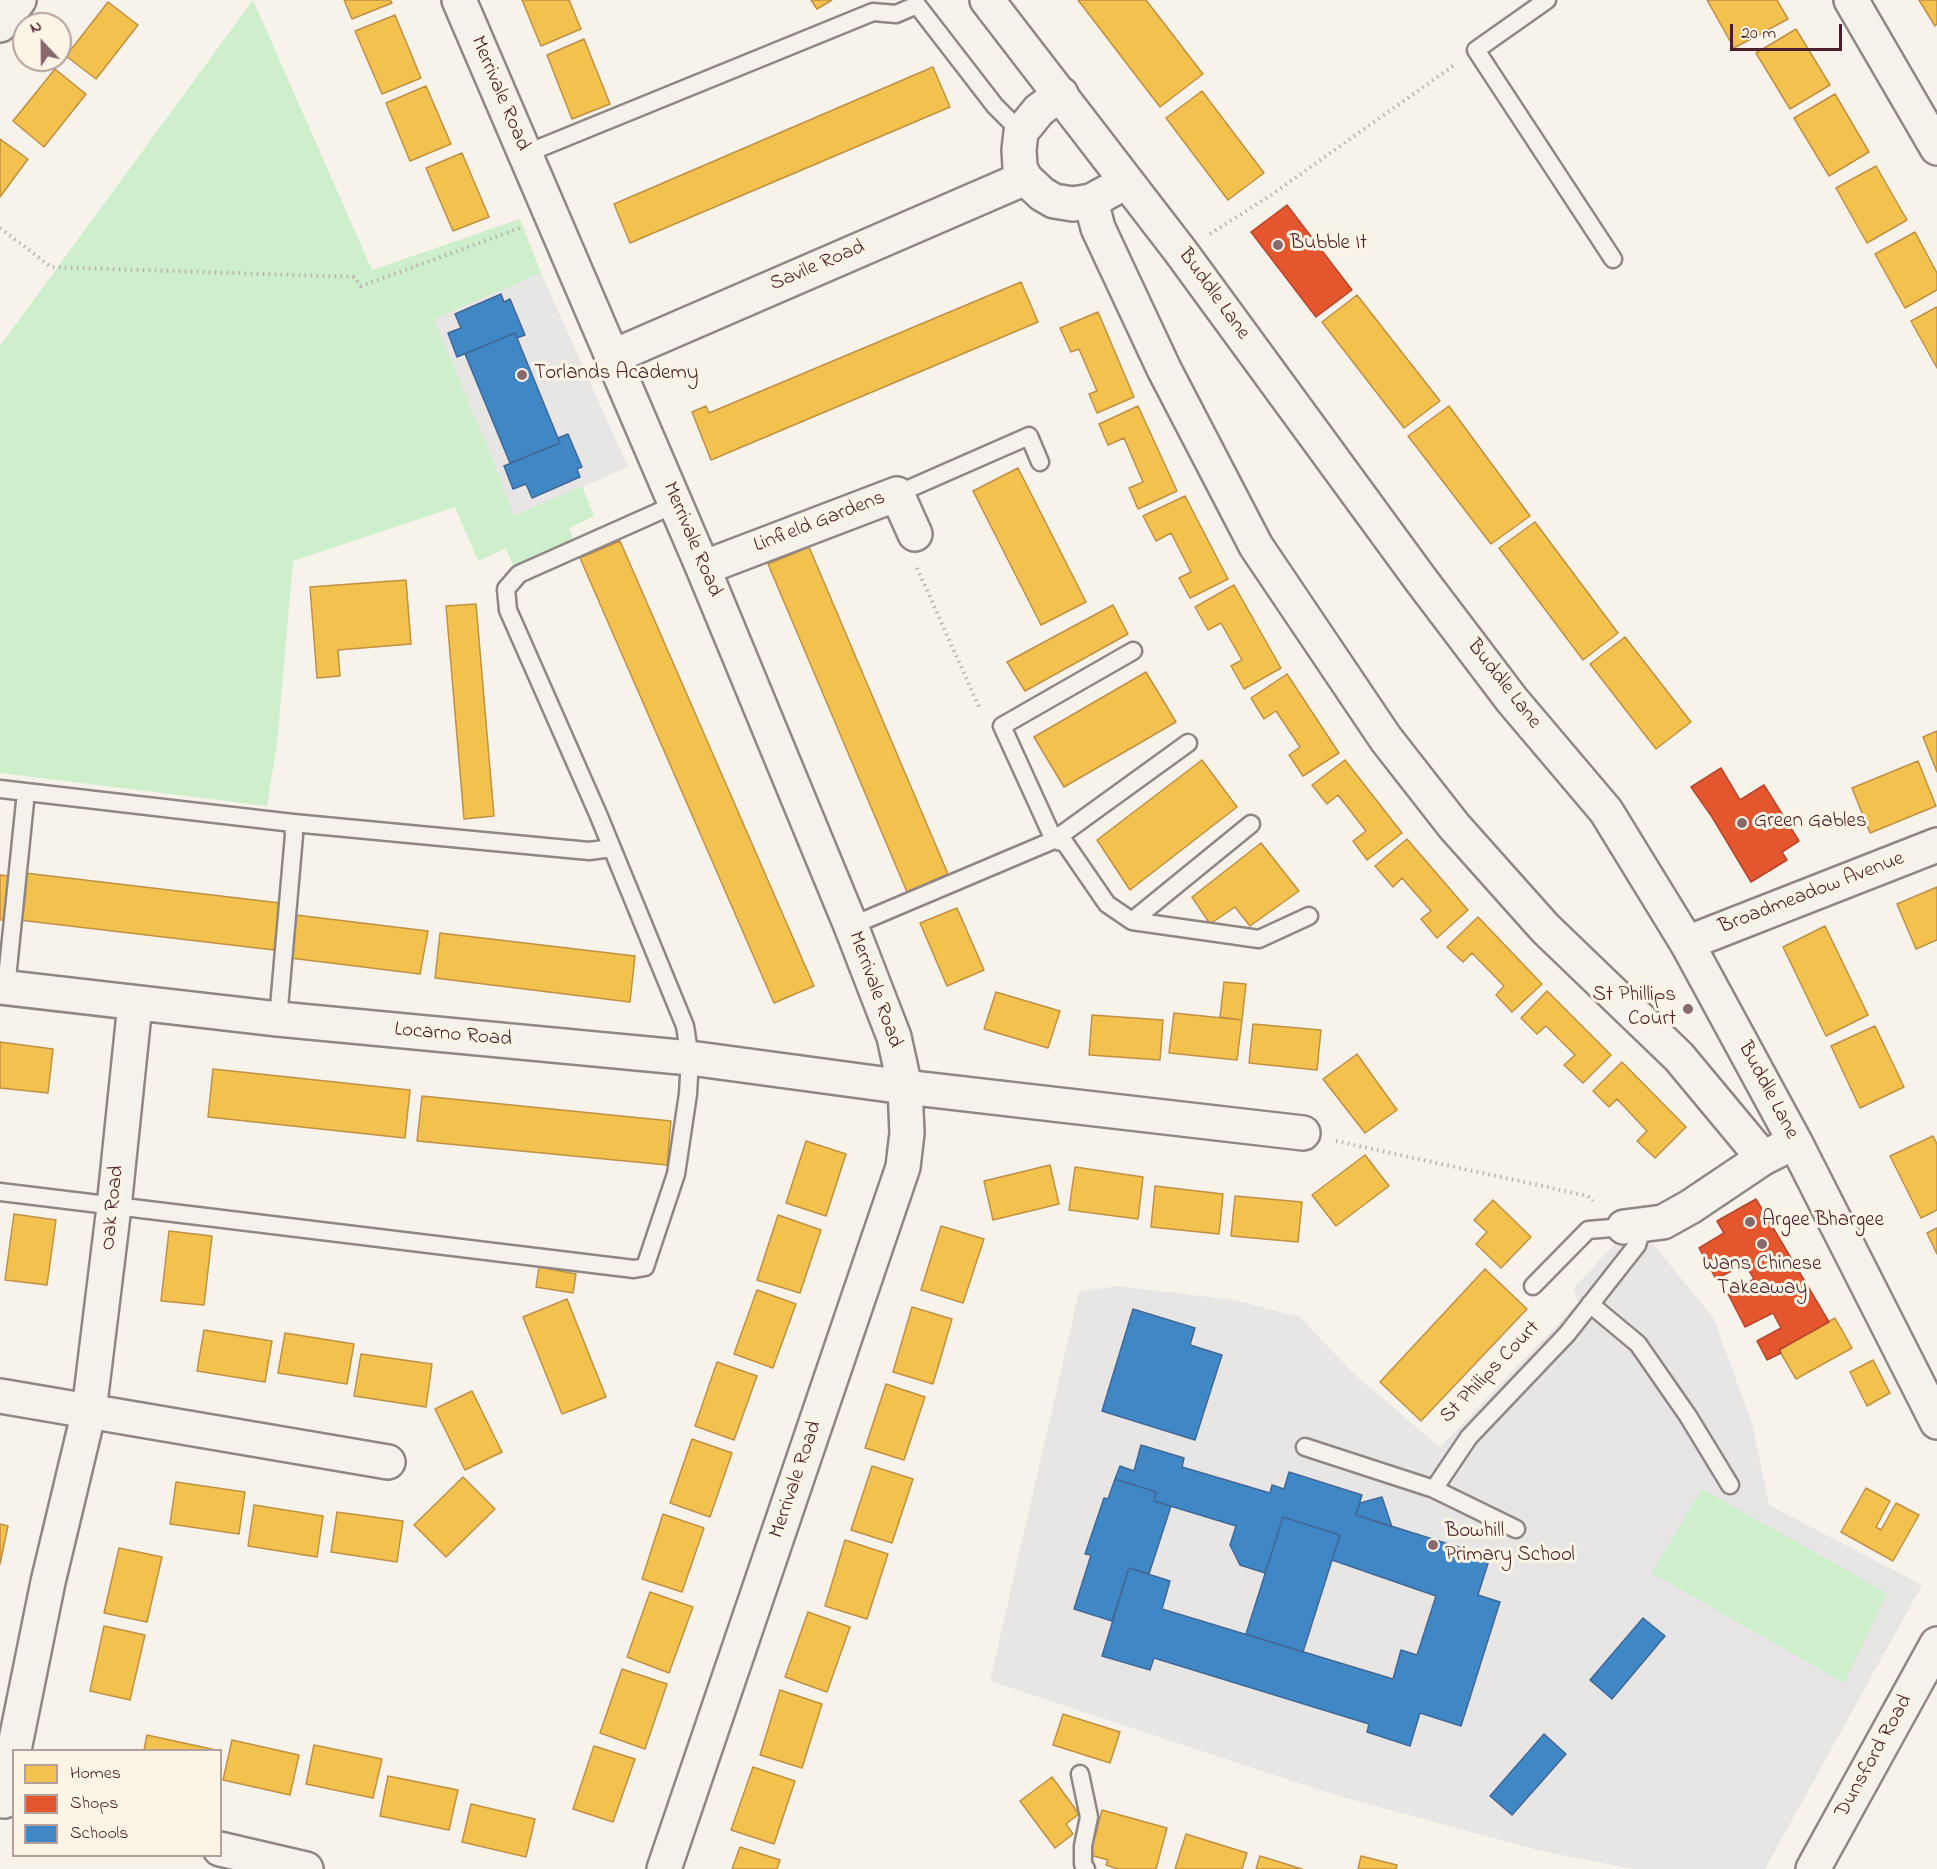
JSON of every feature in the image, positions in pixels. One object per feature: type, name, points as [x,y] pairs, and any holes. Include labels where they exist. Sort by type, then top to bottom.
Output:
[{"type":"street","points":[[0,25],[18,0]]},
{"type":"street","name":"Merrivale Road","points":[[459,0],[676,504],[851,926],[894,1037],[905,1087],[906,1133],[903,1167],[664,1869]]},
{"type":"street","name":"Buddle Lane","points":[[987,0],[1181,252],[1421,580],[1512,700],[1606,811],[1687,943],[1795,1142],[1937,1422]]},
{"type":"street","points":[[1851,0],[1937,148]]},
{"type":"street","points":[[1061,94],[1039,110],[1021,132],[1020,167],[1024,178],[1041,194],[1054,201],[1073,204],[1090,201],[1126,182]]},
{"type":"street","name":"Savile Road","points":[[612,357],[1024,178]]},
{"type":"street","name":"Buddle Lane","points":[[1090,201],[1098,228],[1164,369],[1256,546],[1386,739],[1454,826],[1545,928],[1679,1057],[1763,1158]]},
{"type":"street","name":"Linfield Gardens","points":[[703,568],[897,494],[915,534]]},
{"type":"street","name":"Broadmeadow Avenue","points":[[1687,943],[1937,845]]},
{"type":"street","name":"Locarno Road","points":[[3,988],[278,1019],[690,1058],[905,1087]]},
{"type":"street","name":"Oak Road","points":[[15,1749],[48,1582],[89,1411],[114,1207],[135,1004]]},
{"type":"street","points":[[905,1087],[1303,1133]]},
{"type":"street","points":[[1633,1226],[1663,1222],[1690,1207],[1763,1158],[1795,1142]]},
{"type":"street","points":[[0,1396],[388,1462]]},
{"type":"street","name":"Dunsford Road","points":[[1813,1869],[1937,1644]]},
{"type":"street","points":[[1901,1711],[1937,1674]]},
{"type":"street","name":"Oak Road","points":[[6,1801],[12,1764]]},
{"type":"street","points":[[222,1849],[306,1869]]},
{"type":"lane","points":[[1547,0],[1476,50],[1613,260]]},
{"type":"lane","points":[[525,154],[873,12],[896,14],[917,5],[995,106],[1021,132]]},
{"type":"lane","points":[[897,494],[1029,435],[1040,462]]},
{"type":"lane","points":[[0,1192],[634,1269],[645,1267],[676,1174],[688,1094],[690,1058],[685,1026],[612,848],[508,610],[506,589],[519,574],[676,504]]},
{"type":"lane","points":[[1054,840],[1002,726],[1133,651]]},
{"type":"lane","points":[[851,926],[1054,840],[1188,742]]},
{"type":"lane","points":[[0,789],[293,823],[588,851],[612,848]]},
{"type":"lane","points":[[3,988],[26,792]]},
{"type":"lane","points":[[278,1019],[294,835],[293,823]]},
{"type":"lane","points":[[1132,921],[1251,824]]},
{"type":"lane","points":[[1054,840],[1065,843],[1107,904],[1132,921],[1258,939],[1308,916]]},
{"type":"lane","points":[[1434,1489],[1469,1437],[1566,1334],[1637,1245],[1633,1226],[1588,1230],[1533,1286]]},
{"type":"lane","points":[[1590,1304],[1638,1344],[1688,1416],[1730,1485]]},
{"type":"lane","points":[[1305,1447],[1434,1489],[1516,1529]]},
{"type":"lane","points":[[1080,1774],[1089,1817],[1083,1846],[1083,1864],[1086,1869]]},
{"type":"path","points":[[1181,252],[1272,195],[1476,50]]},
{"type":"path","points":[[0,228],[51,267],[354,277],[361,286],[552,216]]},
{"type":"path","points":[[915,534],[909,552],[983,717],[1002,726]]},
{"type":"path","points":[[1303,1133],[1587,1196],[1633,1226]]},
{"type":"shaded area","name":"Torlands Academy","points":[[541,273],[628,467],[514,517],[495,465],[434,319]]},
{"type":"shaded area","name":"Bowhill Primary School","points":[[1618,1240],[1654,1245],[1713,1317],[1752,1423],[1769,1505],[1922,1585],[1765,1869],[1634,1869],[1541,1851],[1335,1795],[990,1681],[1079,1292],[1117,1286],[1234,1300],[1300,1317],[1355,1375],[1440,1447],[1578,1303],[1574,1288]]},
{"type":"green space","points":[[253,0],[372,270],[520,219],[541,273],[434,319],[514,516],[582,486],[594,516],[569,528],[574,541],[514,568],[506,548],[478,561],[455,507],[293,561],[277,744],[267,806],[0,773],[0,346]]},
{"type":"green space","points":[[1702,1489],[1887,1593],[1844,1683],[1652,1573]]},
{"type":"building: Homes","points":[[344,0],[390,0],[392,3],[352,19]]},
{"type":"building: Homes","points":[[522,0],[569,0],[581,29],[541,46]]},
{"type":"building: Homes","points":[[811,0],[832,0],[817,9]]},
{"type":"building: Homes","points":[[1078,0],[1146,0],[1203,74],[1160,107]]},
{"type":"building: Homes","points":[[1707,0],[1777,0],[1788,19],[1734,48]]},
{"type":"building: Homes","points":[[1919,0],[1937,0],[1937,24],[1935,26]]},
{"type":"building: Homes","points":[[108,2],[138,25],[96,79],[72,61],[72,48]]},
{"type":"building: Homes","points":[[395,15],[421,78],[382,94],[355,31]]},
{"type":"building: Homes","points":[[1796,29],[1830,85],[1790,109],[1756,53]]},
{"type":"building: Homes","points":[[584,39],[610,104],[572,119],[547,55]]},
{"type":"building: Homes","points":[[933,67],[950,107],[630,243],[614,204]]},
{"type":"building: Homes","points":[[53,72],[59,72],[86,94],[44,147],[13,121]]},
{"type":"building: Homes","points":[[426,86],[451,144],[410,161],[386,103]]},
{"type":"building: Homes","points":[[1202,91],[1264,173],[1228,200],[1166,118]]},
{"type":"building: Homes","points":[[1835,94],[1869,152],[1829,176],[1794,118]]},
{"type":"building: Homes","points":[[0,139],[28,159],[0,197]]},
{"type":"building: Homes","points":[[462,153],[489,217],[453,231],[426,168]]},
{"type":"building: Homes","points":[[1876,166],[1907,220],[1867,243],[1836,188]]},
{"type":"building: Homes","points":[[1915,232],[1937,273],[1937,290],[1905,308],[1875,254]]},
{"type":"building: Homes","points":[[1021,282],[1038,322],[711,460],[692,412],[706,406],[709,413]]},
{"type":"building: Homes","points":[[1357,295],[1440,401],[1404,428],[1322,322]]},
{"type":"building: Homes","points":[[1937,307],[1937,368],[1911,321]]},
{"type":"building: Homes","points":[[1098,312],[1134,397],[1097,413],[1089,394],[1097,391],[1079,349],[1071,352],[1060,328]]},
{"type":"building: Homes","points":[[1138,406],[1177,491],[1138,509],[1129,488],[1143,482],[1124,438],[1108,445],[1099,424]]},
{"type":"building: Homes","points":[[1449,406],[1530,516],[1491,544],[1408,436]]},
{"type":"building: Homes","points":[[1018,468],[1086,602],[1041,625],[973,491]]},
{"type":"building: Homes","points":[[1185,496],[1228,579],[1190,598],[1179,578],[1191,572],[1171,533],[1156,541],[1143,516]]},
{"type":"building: Homes","points":[[1535,522],[1618,633],[1583,660],[1499,548]]},
{"type":"building: Homes","points":[[620,541],[814,986],[774,1003],[580,558]]},
{"type":"building: Homes","points":[[809,547],[948,874],[907,892],[768,564]]},
{"type":"building: Homes","points":[[406,580],[411,644],[338,650],[340,676],[317,678],[310,587]]},
{"type":"building: Homes","points":[[1234,585],[1281,668],[1244,689],[1231,666],[1242,660],[1221,623],[1208,630],[1195,607]]},
{"type":"building: Homes","points":[[476,604],[494,816],[464,819],[446,606]]},
{"type":"building: Homes","points":[[1113,605],[1128,634],[1025,691],[1007,662]]},
{"type":"building: Homes","points":[[1625,637],[1691,722],[1656,749],[1590,664]]},
{"type":"building: Homes","points":[[1146,672],[1176,722],[1064,787],[1034,737]]},
{"type":"building: Homes","points":[[1287,674],[1339,753],[1303,776],[1289,755],[1300,747],[1276,711],[1264,719],[1251,698]]},
{"type":"building: Homes","points":[[1937,731],[1937,772],[1923,737]]},
{"type":"building: Homes","points":[[1202,760],[1237,807],[1130,890],[1097,840]]},
{"type":"building: Homes","points":[[1345,760],[1402,833],[1367,860],[1353,841],[1366,831],[1338,795],[1327,804],[1312,785]]},
{"type":"building: Homes","points":[[1918,761],[1936,806],[1870,833],[1852,788]]},
{"type":"building: Homes","points":[[1407,839],[1468,910],[1437,938],[1421,919],[1431,911],[1402,878],[1393,887],[1375,866]]},
{"type":"building: Homes","points":[[1261,843],[1299,891],[1250,926],[1235,907],[1210,924],[1192,897]]},
{"type":"building: Homes","points":[[25,873],[280,903],[274,950],[19,920]]},
{"type":"building: Homes","points":[[0,875],[9,876],[4,920],[0,920]]},
{"type":"building: Homes","points":[[1937,887],[1937,940],[1916,949],[1897,904]]},
{"type":"building: Homes","points":[[957,908],[984,970],[947,986],[920,923]]},
{"type":"building: Homes","points":[[296,915],[428,931],[420,974],[290,958]]},
{"type":"building: Homes","points":[[1478,917],[1542,984],[1512,1012],[1496,995],[1504,986],[1472,953],[1463,962],[1447,947]]},
{"type":"building: Homes","points":[[1825,926],[1868,1015],[1826,1036],[1783,947]]},
{"type":"building: Homes","points":[[440,933],[635,956],[630,1002],[435,978]]},
{"type":"building: Homes","points":[[1224,982],[1246,984],[1242,1020],[1220,1017]]},
{"type":"building: Homes","points":[[1547,991],[1611,1055],[1583,1083],[1564,1065],[1575,1055],[1546,1026],[1537,1034],[1521,1018]]},
{"type":"building: Homes","points":[[996,992],[1060,1011],[1048,1048],[984,1029]]},
{"type":"building: Homes","points":[[1174,1013],[1242,1020],[1237,1060],[1169,1053]]},
{"type":"building: Homes","points":[[1092,1015],[1163,1020],[1160,1060],[1089,1055]]},
{"type":"building: Homes","points":[[1253,1024],[1321,1030],[1317,1070],[1249,1063]]},
{"type":"building: Homes","points":[[1875,1026],[1904,1087],[1860,1108],[1831,1046]]},
{"type":"building: Homes","points":[[0,1042],[53,1049],[48,1093],[0,1088]]},
{"type":"building: Homes","points":[[1357,1054],[1397,1110],[1365,1133],[1323,1079]]},
{"type":"building: Homes","points":[[1622,1062],[1686,1127],[1655,1158],[1637,1141],[1647,1131],[1617,1099],[1609,1107],[1593,1091]]},
{"type":"building: Homes","points":[[213,1069],[410,1090],[405,1138],[208,1117]]},
{"type":"building: Homes","points":[[422,1096],[671,1121],[667,1165],[417,1141]]},
{"type":"building: Homes","points":[[1933,1136],[1937,1144],[1937,1210],[1921,1218],[1890,1156]]},
{"type":"building: Homes","points":[[806,1141],[846,1154],[826,1216],[786,1203]]},
{"type":"building: Homes","points":[[1365,1155],[1389,1186],[1336,1226],[1312,1195]]},
{"type":"building: Homes","points":[[1050,1165],[1059,1204],[993,1220],[984,1181]]},
{"type":"building: Homes","points":[[1075,1167],[1143,1177],[1138,1219],[1069,1210]]},
{"type":"building: Homes","points":[[1155,1186],[1223,1194],[1219,1234],[1151,1227]]},
{"type":"building: Homes","points":[[1235,1196],[1302,1202],[1298,1242],[1231,1236]]},
{"type":"building: Homes","points":[[1493,1200],[1531,1237],[1501,1268],[1476,1244],[1487,1232],[1474,1220]]},
{"type":"building: Homes","points":[[14,1214],[56,1220],[47,1285],[5,1280]]},
{"type":"building: Homes","points":[[778,1215],[821,1230],[800,1293],[757,1280]]},
{"type":"building: Homes","points":[[941,1226],[984,1239],[963,1303],[921,1290]]},
{"type":"building: Homes","points":[[1937,1228],[1937,1254],[1927,1233]]},
{"type":"building: Homes","points":[[169,1231],[212,1236],[204,1305],[161,1301]]},
{"type":"building: Homes","points":[[539,1267],[576,1274],[573,1293],[536,1287]]},
{"type":"building: Homes","points":[[1485,1269],[1527,1309],[1421,1421],[1380,1382]]},
{"type":"building: Homes","points":[[757,1290],[796,1304],[773,1368],[734,1354]]},
{"type":"building: Homes","points":[[567,1299],[606,1397],[562,1414],[523,1317]]},
{"type":"building: Homes","points":[[912,1307],[952,1319],[933,1384],[893,1372]]},
{"type":"building: Homes","points":[[1835,1318],[1852,1348],[1796,1379],[1779,1350]]},
{"type":"building: Homes","points":[[204,1330],[272,1341],[265,1382],[197,1371]]},
{"type":"building: Homes","points":[[285,1333],[354,1344],[347,1384],[278,1373]]},
{"type":"building: Homes","points":[[361,1354],[432,1364],[426,1407],[354,1396]]},
{"type":"building: Homes","points":[[1873,1360],[1890,1393],[1867,1406],[1850,1372]]},
{"type":"building: Homes","points":[[717,1362],[757,1376],[734,1440],[695,1426]]},
{"type":"building: Homes","points":[[886,1384],[925,1397],[904,1460],[865,1448]]},
{"type":"building: Homes","points":[[472,1391],[502,1452],[465,1470],[435,1409]]},
{"type":"building: Homes","points":[[692,1439],[732,1453],[710,1517],[670,1503]]},
{"type":"building: Homes","points":[[872,1466],[913,1479],[892,1543],[851,1530]]},
{"type":"building: Homes","points":[[463,1477],[495,1509],[446,1557],[414,1525]]},
{"type":"building: Homes","points":[[176,1482],[245,1492],[239,1534],[170,1524]]},
{"type":"building: Homes","points":[[1866,1488],[1890,1501],[1876,1527],[1881,1530],[1896,1503],[1919,1515],[1893,1561],[1841,1532]]},
{"type":"building: Homes","points":[[254,1505],[323,1516],[317,1557],[248,1546]]},
{"type":"building: Homes","points":[[337,1512],[403,1521],[397,1562],[331,1552]]},
{"type":"building: Homes","points":[[663,1514],[704,1528],[682,1592],[642,1579]]},
{"type":"building: Homes","points":[[0,1524],[8,1526],[0,1564]]},
{"type":"building: Homes","points":[[845,1540],[888,1554],[867,1619],[825,1606]]},
{"type":"building: Homes","points":[[119,1548],[162,1557],[147,1622],[104,1613]]},
{"type":"building: Homes","points":[[650,1592],[693,1607],[669,1673],[627,1657]]},
{"type":"building: Homes","points":[[808,1612],[850,1627],[827,1692],[785,1677]]},
{"type":"building: Homes","points":[[104,1626],[145,1635],[130,1700],[90,1691]]},
{"type":"building: Homes","points":[[622,1669],[667,1684],[645,1749],[600,1733]]},
{"type":"building: Homes","points":[[780,1690],[822,1704],[802,1768],[760,1755]]},
{"type":"building: Homes","points":[[1063,1714],[1120,1732],[1110,1763],[1053,1745]]},
{"type":"building: Homes","points":[[147,1735],[211,1749],[144,1749]]},
{"type":"building: Homes","points":[[232,1740],[299,1755],[290,1795],[223,1780]]},
{"type":"building: Homes","points":[[314,1745],[382,1759],[373,1798],[306,1784]]},
{"type":"building: Homes","points":[[594,1746],[635,1759],[613,1822],[573,1809]]},
{"type":"building: Homes","points":[[753,1767],[795,1781],[774,1844],[731,1830]]},
{"type":"building: Homes","points":[[388,1776],[458,1790],[449,1830],[380,1816]]},
{"type":"building: Homes","points":[[1052,1777],[1079,1814],[1066,1824],[1073,1834],[1055,1848],[1020,1801]]},
{"type":"building: Homes","points":[[471,1804],[535,1819],[526,1857],[462,1842]]},
{"type":"building: Homes","points":[[1102,1810],[1167,1828],[1156,1869],[1118,1869],[1106,1865],[1108,1860],[1090,1855]]},
{"type":"building: Homes","points":[[1186,1834],[1247,1853],[1242,1869],[1175,1869]]},
{"type":"building: Homes","points":[[740,1847],[780,1860],[777,1869],[732,1869]]},
{"type":"building: Homes","points":[[1260,1856],[1302,1869],[1256,1869]]},
{"type":"building: Homes","points":[[1361,1856],[1397,1865],[1396,1869],[1358,1869]]},
{"type":"building: Shops","points":[[1287,205],[1352,290],[1316,317],[1251,232]]},
{"type":"building: Shops","points":[[1721,768],[1740,800],[1764,785],[1799,841],[1782,852],[1787,860],[1751,882],[1691,787]]},
{"type":"building: Shops","points":[[1756,1199],[1829,1322],[1779,1350],[1781,1353],[1767,1360],[1757,1341],[1781,1328],[1773,1313],[1745,1327],[1728,1294],[1754,1279],[1745,1264],[1716,1279],[1699,1248],[1724,1233],[1717,1221]]},
{"type":"building: Schools","points":[[501,294],[504,302],[510,299],[525,335],[517,338],[515,333],[457,357],[448,333],[461,328],[455,314]]},
{"type":"building: Schools","points":[[515,333],[560,443],[510,463],[465,354]]},
{"type":"building: Schools","points":[[568,434],[582,467],[577,469],[580,477],[532,498],[526,484],[513,489],[504,466],[560,443],[558,438]]},
{"type":"building: Schools","points":[[1133,1309],[1195,1328],[1190,1345],[1222,1355],[1195,1440],[1102,1411]]},
{"type":"building: Schools","points":[[1141,1445],[1184,1458],[1182,1467],[1270,1493],[1272,1485],[1284,1489],[1289,1472],[1362,1495],[1356,1515],[1490,1557],[1478,1595],[1500,1602],[1461,1726],[1420,1713],[1410,1746],[1367,1732],[1369,1724],[1154,1658],[1150,1670],[1102,1656],[1129,1568],[1170,1581],[1162,1609],[1393,1679],[1401,1650],[1417,1655],[1436,1596],[1332,1560],[1340,1535],[1283,1517],[1265,1573],[1240,1565],[1230,1545],[1236,1526],[1154,1501],[1156,1492],[1115,1479],[1120,1466],[1134,1471]]},
{"type":"building: Schools","points":[[1115,1479],[1156,1492],[1154,1501],[1171,1506],[1149,1574],[1129,1568],[1112,1621],[1074,1609],[1091,1555],[1085,1554],[1104,1498],[1108,1499]]},
{"type":"building: Schools","points":[[1382,1497],[1392,1527],[1356,1515],[1360,1503]]},
{"type":"building: Schools","points":[[1283,1517],[1340,1535],[1303,1652],[1246,1634]]},
{"type":"building: Schools","points":[[1643,1618],[1665,1636],[1612,1699],[1590,1680]]},
{"type":"building: Schools","points":[[1544,1734],[1566,1754],[1512,1815],[1490,1796]]},
{"type":"place","name":"Bubble It","points":[[1278,245]]},
{"type":"place","name":"Torlands Academy","points":[[522,375]]},
{"type":"place","name":"Green Gables","points":[[1742,823]]},
{"type":"place","name":"St Phillips Court","points":[[1688,1009]]},
{"type":"place","name":"Argee Bhargee","points":[[1750,1222]]},
{"type":"place","name":"Wans Chinese Takeaway","points":[[1762,1244]]},
{"type":"place","name":"Bowhill Primary School","points":[[1433,1545]]}]
